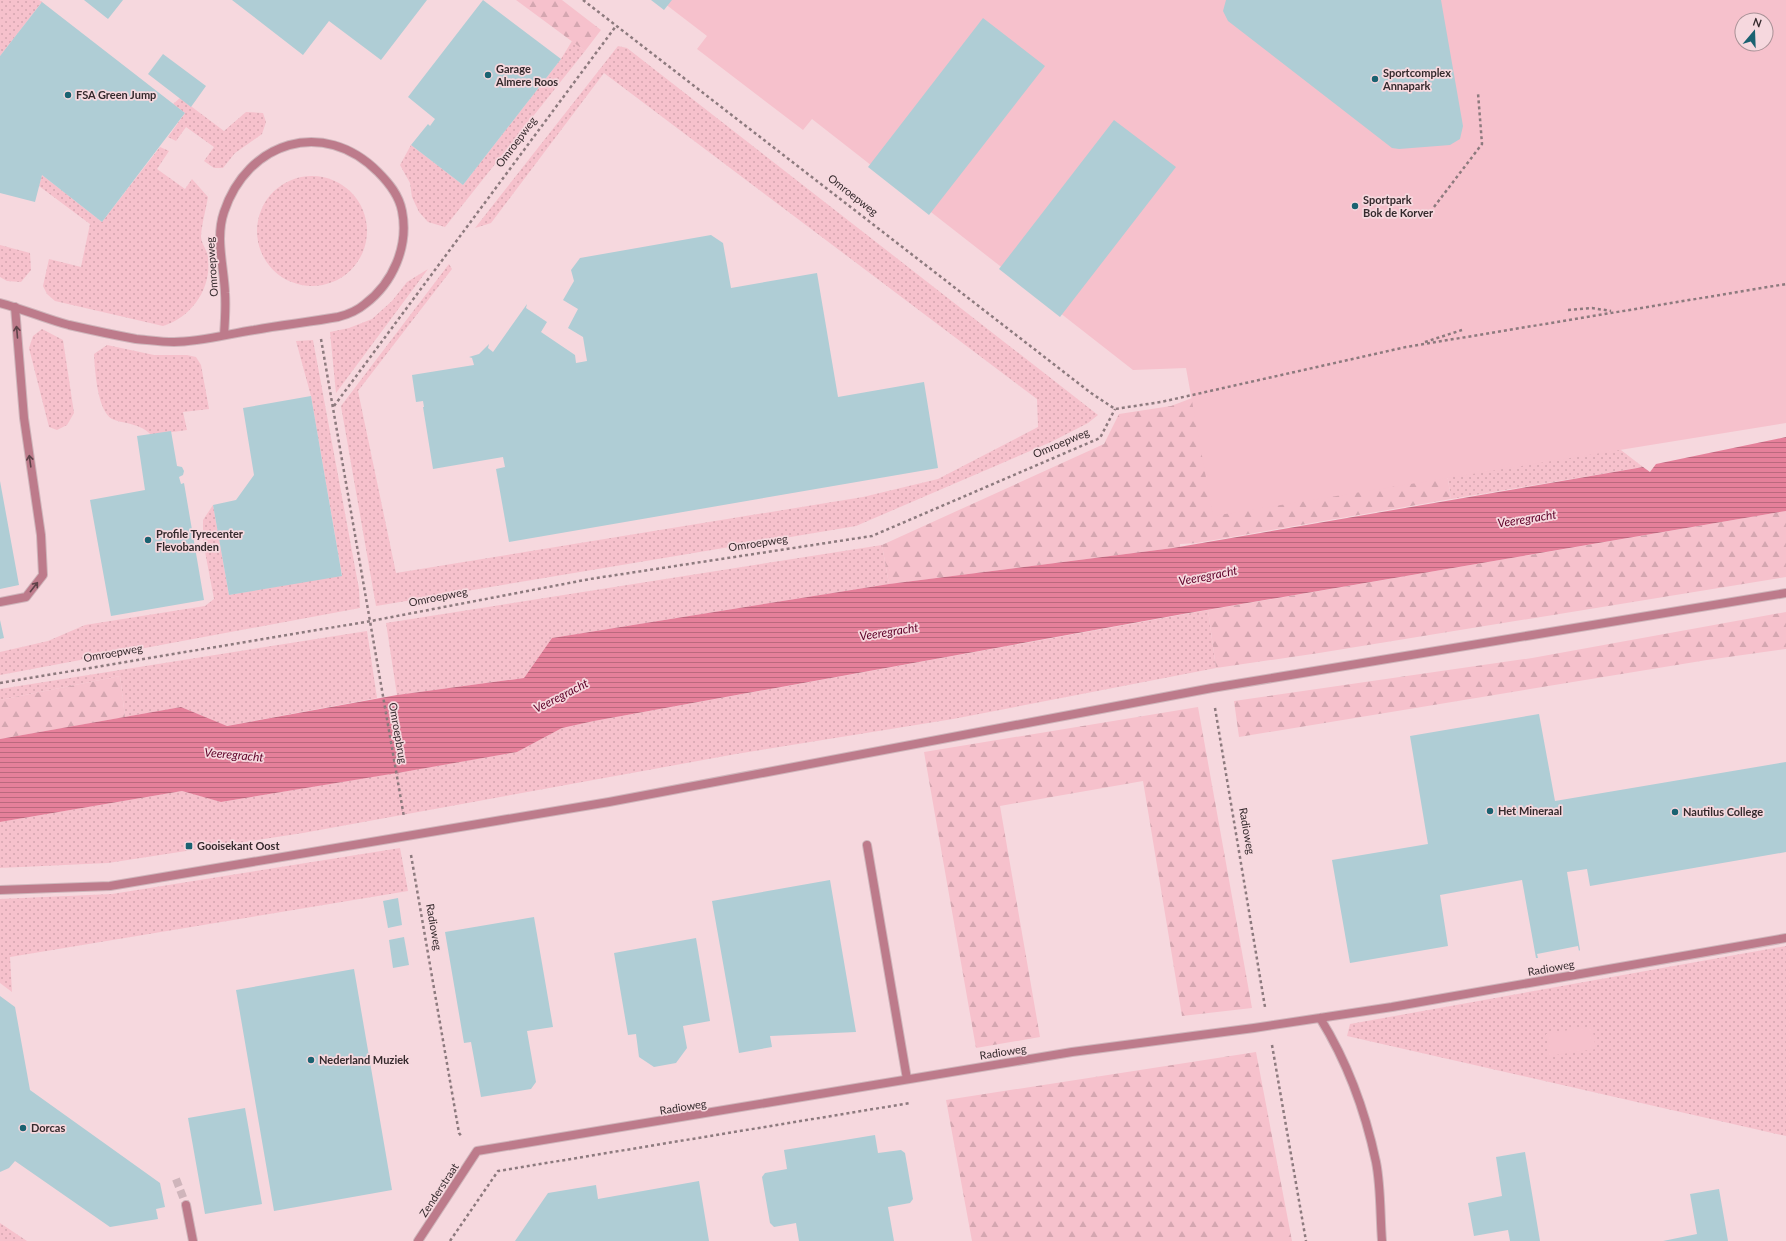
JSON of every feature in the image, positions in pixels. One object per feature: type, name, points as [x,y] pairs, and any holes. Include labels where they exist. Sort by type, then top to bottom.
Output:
[{"type":"street","name":"Omroepweg","points":[[0,303],[68,325],[136,339],[175,342],[224,335],[340,316],[363,306],[380,291],[392,274],[403,245],[402,211],[396,193],[368,162],[345,148],[318,141],[295,142],[277,149],[256,163],[232,193],[223,213],[219,234],[226,295],[224,335]]},
{"type":"street","points":[[0,602],[26,598],[43,575],[41,535],[24,418],[14,307]]},
{"type":"street","points":[[0,890],[110,886],[609,802],[1212,688],[1786,593]]},
{"type":"street","points":[[867,845],[907,1078]]},
{"type":"street","name":"Radioweg","points":[[477,1151],[731,1110],[907,1078],[1072,1052],[1392,1008],[1786,938]]},
{"type":"street","points":[[1320,1018],[1337,1045],[1356,1088],[1376,1163],[1382,1241]]},
{"type":"street","name":"Zenderstraat","points":[[418,1241],[477,1151]]},
{"type":"street","points":[[186,1205],[193,1241]]},
{"type":"path","name":"Omroepweg","points":[[0,683],[371,621],[590,579],[872,536],[1100,438],[1115,409],[1091,393],[583,0]]},
{"type":"path","name":"Omroepweg","points":[[334,407],[616,26]]},
{"type":"path","points":[[1434,207],[1482,144],[1478,93]]},
{"type":"path","points":[[1115,409],[1149,402],[1160,402],[1416,345],[1786,284]]},
{"type":"path","points":[[1568,310],[1592,308],[1613,312]]},
{"type":"path","points":[[318,319],[371,621]]},
{"type":"path","points":[[1416,345],[1462,330]]},
{"type":"path","name":"Omroepbrug","points":[[371,621],[398,784]]},
{"type":"path","name":"Radioweg","points":[[1212,688],[1269,1026]]},
{"type":"path","name":"Radioweg","points":[[398,784],[459,1133],[477,1151]]},
{"type":"path","points":[[1269,1026],[1306,1241]]},
{"type":"path","points":[[450,1241],[498,1171],[910,1103]]},
{"type":"green space","points":[[0,0],[39,0],[42,2],[0,56]]},
{"type":"green space","points":[[516,0],[562,0],[601,30],[585,51]]},
{"type":"green space","name":"Sportpark Bok de Korver","points":[[660,0],[1786,0],[1786,423],[1213,516],[1186,368],[1133,370],[812,119],[803,130],[697,49],[707,36]]},
{"type":"green space","points":[[572,41],[585,51],[445,227],[428,222],[419,212],[412,197],[410,183],[400,165],[411,145],[463,185],[561,59]]},
{"type":"green space","points":[[618,46],[627,48],[1098,415],[1088,423],[1051,442],[856,526],[376,606],[341,406],[449,264],[452,269],[358,391],[396,573],[863,497],[938,479],[1038,427],[1037,399],[604,73],[491,223],[475,228]]},
{"type":"green space","points":[[180,98],[224,131],[246,112],[263,113],[266,122],[262,134],[235,153],[223,168],[214,168],[204,161],[214,147],[186,127],[176,141],[168,137],[185,113],[173,104]]},
{"type":"green space","points":[[160,147],[169,151],[157,169],[185,189],[192,179],[208,197],[201,236],[208,257],[207,280],[198,300],[183,316],[163,326],[55,301],[47,294],[43,286],[49,259],[81,267],[90,224],[39,186],[42,175],[102,222]]},
{"type":"green space","points":[[312,176],[323,177],[333,181],[351,192],[362,210],[366,220],[366,242],[362,252],[351,270],[333,281],[323,285],[312,286],[301,285],[291,281],[273,270],[262,252],[258,242],[257,231],[258,220],[262,210],[273,192],[291,181],[301,177]]},
{"type":"green space","points":[[0,245],[30,253],[31,270],[21,282],[7,281],[0,277]]},
{"type":"green space","points":[[428,269],[336,393],[330,332],[349,328],[372,319],[392,301],[407,282]]},
{"type":"green space","points":[[42,329],[63,340],[74,413],[67,425],[57,430],[49,427],[29,348],[33,336]]},
{"type":"green space","points":[[313,340],[359,589],[360,608],[0,675],[0,652],[48,641],[85,625],[205,606],[214,599],[203,541],[203,520],[213,505],[229,595],[342,575],[311,396],[296,341]]},
{"type":"green space","points":[[107,345],[154,355],[187,355],[196,357],[201,365],[209,409],[183,412],[187,430],[151,435],[140,427],[112,419],[107,414],[100,399],[94,361],[94,354]]},
{"type":"green space","points":[[1508,363],[1643,467],[1451,499],[1430,364]]},
{"type":"green space","points":[[1430,364],[1451,499],[1197,543],[1180,544],[1180,547],[889,584],[882,545],[1104,444],[1119,414],[1171,406],[1200,395]]},
{"type":"green space","points":[[1786,511],[1786,577],[1319,653],[1216,668],[1208,610]]},
{"type":"green space","points":[[882,545],[889,584],[552,638],[524,678],[397,695],[386,623]]},
{"type":"green space","points":[[1208,610],[1216,668],[953,719],[736,754],[303,833],[108,863],[0,868],[0,822],[182,791],[222,802],[517,752],[562,728],[594,721]]},
{"type":"green space","points":[[1786,612],[1786,649],[1707,660],[1239,737],[1234,701],[1532,658]]},
{"type":"green space","points":[[367,631],[377,698],[226,726],[181,707],[125,717],[120,676],[0,700],[0,689]]},
{"type":"green space","points":[[120,676],[125,717],[0,739],[0,700]]},
{"type":"green space","points":[[1198,707],[1252,1008],[1182,1016],[1143,781],[1000,806],[1040,1037],[976,1048],[924,752]]},
{"type":"green space","points":[[400,848],[408,891],[10,957],[12,992],[0,983],[0,899],[112,894]]},
{"type":"green space","points":[[1786,946],[1786,1136],[1347,1036],[1350,1024]]},
{"type":"green space","points":[[1592,1026],[1596,1049],[1549,1056],[1546,1034]]},
{"type":"green space","points":[[1256,1052],[1292,1241],[972,1241],[946,1100]]},
{"type":"green space","points":[[0,1223],[27,1241],[0,1241]]},
{"type":"water","name":"Veeregracht","points":[[1786,437],[1786,511],[1183,614],[594,721],[562,728],[517,752],[403,772],[221,802],[182,791],[0,822],[0,739],[181,707],[227,726],[397,695],[524,678],[552,638],[889,584],[1173,548],[1643,467],[1650,472],[1656,464]]},
{"type":"building","points":[[84,0],[123,0],[108,19]]},
{"type":"building","points":[[232,0],[427,0],[381,60],[329,21],[303,55]]},
{"type":"building","points":[[483,0],[561,59],[463,185],[411,145],[428,124],[430,126],[435,119],[408,97]]},
{"type":"building","points":[[651,0],[672,0],[664,10]]},
{"type":"building","name":"Sportcomplex Annapark","points":[[1226,0],[1441,0],[1463,126],[1460,139],[1450,145],[1399,149],[1392,148],[1228,21],[1223,11]]},
{"type":"building","points":[[42,2],[185,113],[102,222],[42,175],[35,202],[0,193],[0,56]]},
{"type":"building","points":[[983,18],[1045,66],[929,215],[868,167]]},
{"type":"building","points":[[163,54],[206,86],[191,107],[148,74]]},
{"type":"building","points":[[1114,120],[1176,167],[1060,317],[999,269]]},
{"type":"building","points":[[711,235],[723,243],[731,288],[817,273],[838,397],[924,382],[938,468],[509,542],[496,469],[505,467],[503,457],[433,469],[423,401],[416,402],[412,375],[474,365],[472,358],[469,357],[479,354],[489,344],[488,348],[493,352],[527,304],[526,308],[547,322],[541,332],[575,355],[576,363],[587,361],[583,337],[568,328],[578,309],[563,300],[574,281],[571,270],[580,258]]},
{"type":"building","points":[[311,396],[342,576],[229,595],[213,505],[236,500],[254,475],[243,408]]},
{"type":"building","points":[[171,431],[177,466],[182,467],[184,471],[183,475],[179,477],[181,484],[184,483],[204,600],[111,616],[90,500],[145,490],[137,436]]},
{"type":"building","points":[[0,481],[19,585],[0,589]]},
{"type":"building","points":[[0,620],[4,638],[0,639]]},
{"type":"building","points":[[1539,714],[1555,801],[1786,762],[1786,852],[1590,886],[1587,869],[1567,872],[1579,951],[1578,946],[1537,954],[1538,958],[1536,958],[1522,880],[1440,895],[1448,946],[1350,963],[1332,860],[1428,844],[1410,736]]},
{"type":"building","points":[[830,880],[856,1032],[770,1036],[772,1047],[739,1053],[712,901]]},
{"type":"building","points":[[398,898],[402,925],[388,928],[383,901]]},
{"type":"building","points":[[534,917],[553,1027],[527,1031],[536,1082],[531,1089],[481,1097],[471,1042],[464,1043],[445,932]]},
{"type":"building","points":[[404,937],[409,965],[393,968],[389,940]]},
{"type":"building","points":[[696,938],[710,1021],[683,1026],[687,1048],[676,1063],[654,1067],[639,1057],[636,1034],[628,1035],[614,953]]},
{"type":"building","points":[[354,969],[392,1190],[274,1211],[236,990]]},
{"type":"building","points":[[0,996],[15,1007],[30,1090],[160,1183],[165,1207],[156,1209],[158,1219],[110,1227],[15,1161],[9,1168],[0,1172]]},
{"type":"building","points":[[245,1108],[262,1204],[205,1214],[188,1118]]},
{"type":"building","points":[[875,1135],[878,1153],[901,1150],[905,1153],[913,1199],[910,1203],[888,1207],[894,1241],[799,1241],[796,1223],[774,1227],[770,1223],[762,1177],[765,1173],[787,1169],[784,1150]]},
{"type":"building","points":[[1525,1152],[1540,1241],[1510,1241],[1508,1230],[1474,1236],[1468,1203],[1502,1196],[1496,1157]]},
{"type":"building","points":[[699,1181],[709,1241],[515,1241],[548,1193],[596,1185],[598,1199]]},
{"type":"building","points":[[1719,1189],[1728,1241],[1663,1241],[1697,1234],[1690,1194]]},
{"type":"tunnel","points":[[176,1179],[186,1205]]},
{"type":"place","name":"Garage Almere Roos","points":[[488,75]]},
{"type":"place","name":"Sportcomplex Annapark","points":[[1375,79]]},
{"type":"place","name":"FSA Green Jump","points":[[68,95]]},
{"type":"place","name":"Sportpark Bok de Korver","points":[[1355,206]]},
{"type":"place","name":"Profile Tyrecenter Flevobanden","points":[[148,540]]},
{"type":"place","name":"Het Mineraal","points":[[1490,811]]},
{"type":"place","name":"Nautilus College","points":[[1675,812]]},
{"type":"place","name":"Gooisekant Oost","points":[[189,846]]},
{"type":"place","name":"Nederland Muziek","points":[[311,1060]]},
{"type":"place","name":"Dorcas","points":[[23,1128]]}]
